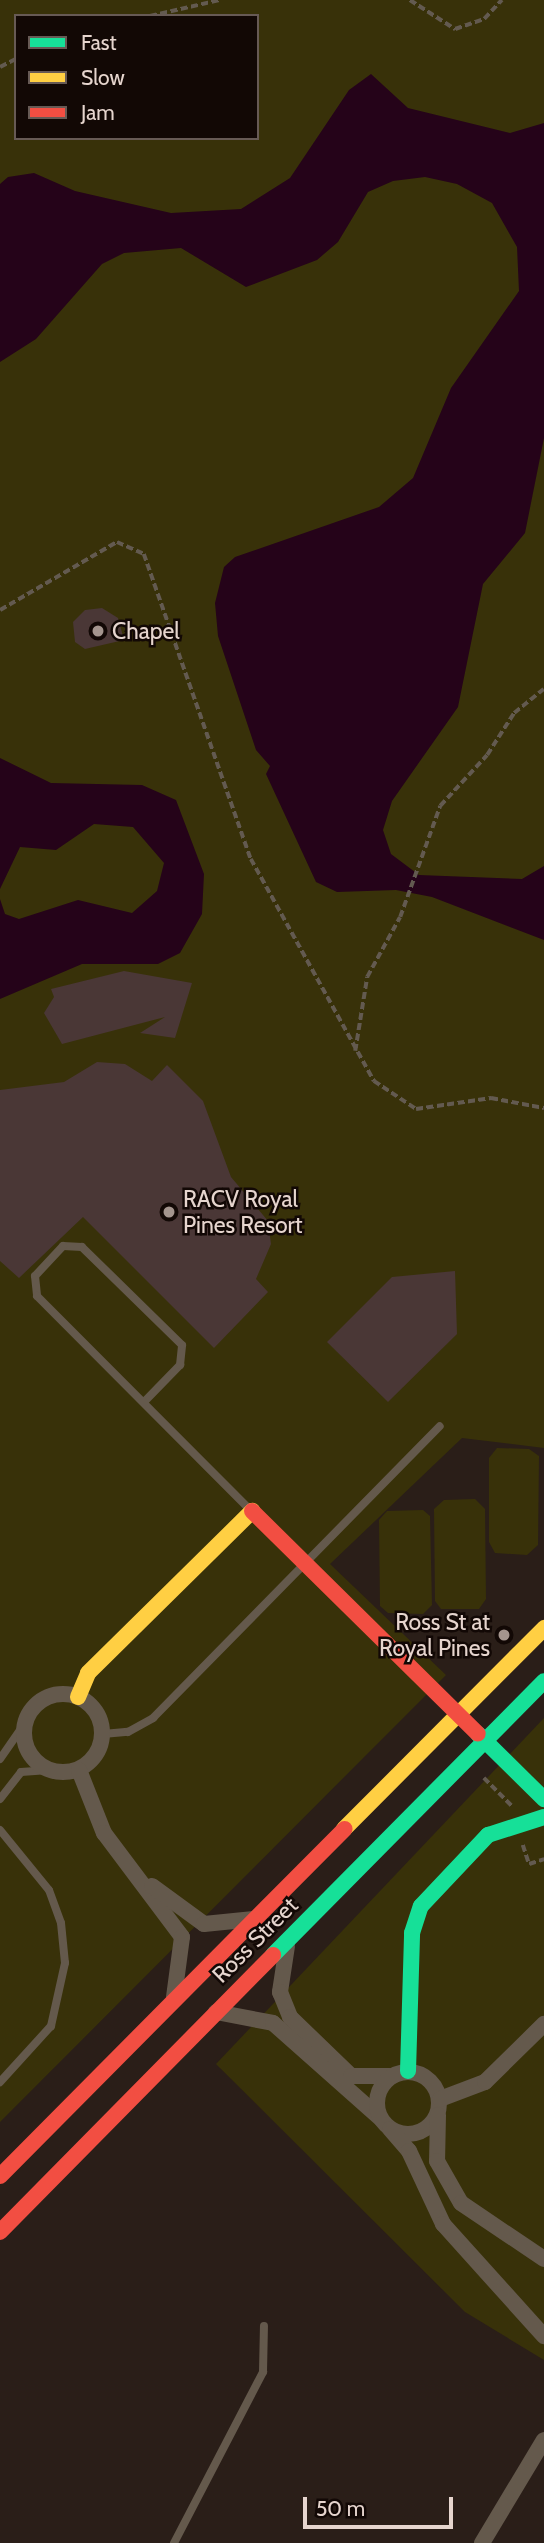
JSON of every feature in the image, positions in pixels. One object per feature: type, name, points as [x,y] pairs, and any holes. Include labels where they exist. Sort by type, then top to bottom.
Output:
[{"type":"main road","points":[[78,1697],[95,1667],[252,1511],[544,1799]]},
{"type":"main road","name":"Ross Street","points":[[0,2176],[544,1628]]},
{"type":"main road","name":"Ross Street","points":[[0,2232],[290,1937],[542,1687]]},
{"type":"main road","points":[[408,2071],[410,1965],[421,1906],[488,1835],[544,1817]]},
{"type":"street","points":[[78,1697],[96,1712],[103,1734],[93,1759],[79,1770],[49,1770],[27,1749],[25,1723],[46,1698],[78,1697]]},
{"type":"street","points":[[79,1770],[123,1863],[182,1937],[185,1954],[173,2002]]},
{"type":"street","points":[[123,1863],[193,1919],[221,1924],[255,1919]]},
{"type":"street","points":[[290,1937],[279,1975],[290,2017],[351,2076],[391,2076],[408,2071],[429,2079],[439,2106],[437,2161],[461,2203],[544,2259]]},
{"type":"street","points":[[216,2012],[274,2023],[385,2124],[410,2151],[443,2224],[544,2336]]},
{"type":"street","points":[[385,2124],[421,2132],[439,2106],[485,2082],[544,2024]]},
{"type":"street","points":[[385,2124],[377,2095],[391,2076]]},
{"type":"street","points":[[482,2543],[542,2447]]},
{"type":"lane","points":[[144,1402],[180,1366],[182,1345],[82,1247],[63,1246],[35,1276],[37,1296],[252,1511]]},
{"type":"lane","points":[[103,1734],[128,1732],[153,1718],[440,1426]]},
{"type":"lane","points":[[0,1759],[25,1723]]},
{"type":"lane","points":[[0,1799],[21,1772],[49,1770]]},
{"type":"lane","points":[[0,1830],[49,1889],[61,1923],[65,1963],[51,2026],[0,2082]]},
{"type":"lane","points":[[174,2543],[263,2372],[264,2326]]},
{"type":"path","points":[[159,14],[220,0]]},
{"type":"path","points":[[410,0],[455,29],[484,19],[502,0]]},
{"type":"path","points":[[0,610],[117,542],[144,554],[251,859],[355,1053],[374,1081],[402,1105],[430,1109],[491,1098],[544,1108]]},
{"type":"path","points":[[355,1053],[366,977],[400,917],[440,806],[487,755],[514,713],[544,689]]},
{"type":"path","points":[[484,1778],[514,1808]]},
{"type":"path","points":[[521,1837],[529,1864],[544,1858]]},
{"type":"shaded area","points":[[0,0],[544,0],[544,1448],[462,1438],[330,1564],[446,1675],[0,2122]]},
{"type":"shaded area","points":[[371,74],[408,108],[510,133],[544,123],[544,438],[525,533],[483,584],[458,707],[392,801],[383,830],[391,854],[419,875],[522,879],[544,866],[544,940],[432,897],[396,890],[337,892],[316,882],[266,774],[270,766],[256,750],[218,636],[215,603],[224,567],[235,557],[379,507],[413,478],[451,388],[519,291],[517,247],[492,203],[457,184],[425,177],[393,181],[368,192],[338,242],[317,260],[246,287],[181,248],[124,253],[102,264],[36,339],[0,362],[0,184],[8,177],[34,173],[75,191],[171,213],[241,209],[290,178],[349,90]]},
{"type":"shaded area","points":[[0,758],[51,783],[142,785],[176,800],[204,874],[202,914],[180,953],[158,964],[82,964],[0,999],[0,899],[5,914],[19,919],[78,900],[132,913],[157,891],[164,863],[133,827],[94,824],[56,850],[20,847],[0,889]]},
{"type":"shaded area","points":[[497,1448],[529,1449],[539,1456],[538,1545],[527,1555],[495,1553],[489,1542],[489,1458]]},
{"type":"shaded area","points":[[475,1499],[485,1509],[486,1599],[479,1609],[441,1609],[435,1601],[434,1509],[444,1500]]},
{"type":"shaded area","points":[[423,1510],[430,1516],[432,1605],[423,1614],[388,1613],[380,1606],[379,1520],[387,1511]]},
{"type":"shaded area","points":[[544,1718],[544,2360],[465,2312],[216,2064]]},
{"type":"building","name":"Chapel","points":[[102,608],[118,618],[124,640],[85,649],[75,642],[73,622],[85,610]]},
{"type":"building","points":[[124,971],[192,983],[175,1038],[140,1033],[165,1017],[62,1044],[44,1013],[54,997],[51,989]]},
{"type":"building","name":"RACV Royal Pines Resort","points":[[97,1062],[125,1064],[152,1081],[167,1065],[203,1101],[231,1177],[268,1221],[271,1244],[256,1279],[268,1292],[214,1348],[83,1217],[19,1278],[0,1261],[0,1090],[64,1082]]},
{"type":"building","points":[[455,1271],[457,1334],[388,1402],[327,1342],[392,1277]]},
{"type":"traffic: fast","points":[[273,1955],[544,1681]]},
{"type":"traffic: fast","points":[[478,1734],[544,1799]]},
{"type":"traffic: fast","points":[[408,2071],[412,1933],[421,1906],[488,1835],[544,1817]]},
{"type":"traffic: slow","points":[[78,1697],[88,1673],[252,1511]]},
{"type":"traffic: slow","points":[[344,1829],[544,1628]]},
{"type":"traffic: jam","points":[[252,1511],[478,1734]]},
{"type":"traffic: jam","points":[[0,2176],[344,1829]]},
{"type":"traffic: jam","points":[[0,2232],[273,1955]]},
{"type":"place","name":"Chapel","points":[[98,631]]},
{"type":"place","name":"RACV Royal Pines Resort","points":[[169,1212]]},
{"type":"place","name":"Ross St at Royal Pines","points":[[504,1635]]}]
